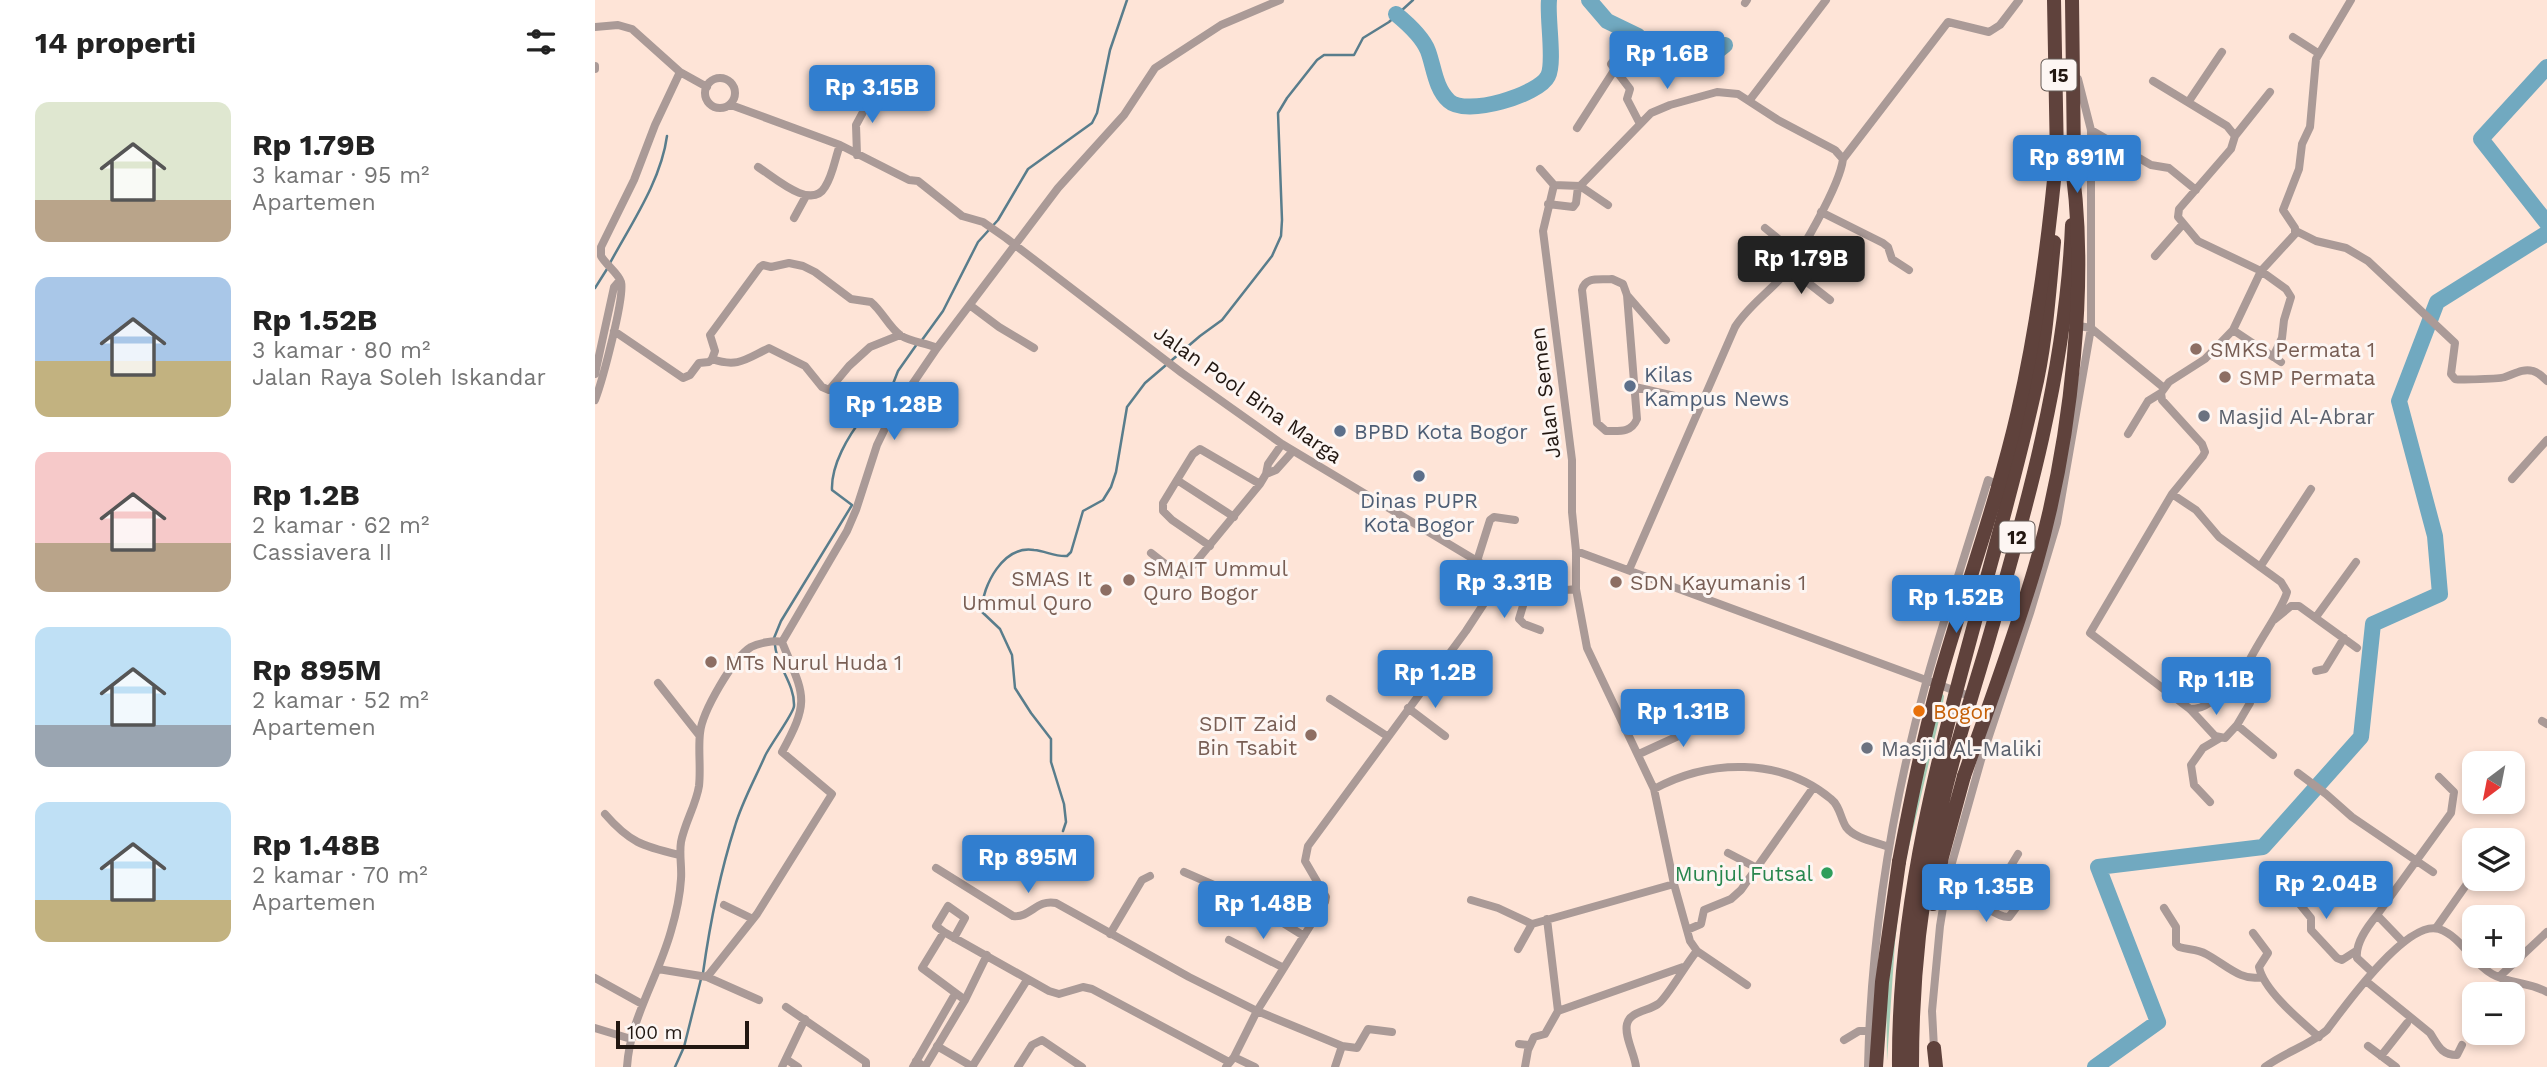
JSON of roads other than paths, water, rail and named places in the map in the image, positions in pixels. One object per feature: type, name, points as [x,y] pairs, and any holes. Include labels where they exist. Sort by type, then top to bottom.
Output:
[{"type":"highway","name":"15","points":[[2056,0],[2063,148]]},
{"type":"highway","name":"12","points":[[1899,1067],[1903,961],[1915,868],[1955,690],[2035,392],[2055,235],[2056,0]]},
{"type":"highway","name":"15","points":[[2063,148],[2066,0]]},
{"type":"highway","name":"12","points":[[1912,1067],[1917,962],[1930,857],[1950,772],[2039,457],[2054,390],[2064,323],[2071,237],[2072,0]]},
{"type":"highway","points":[[1921,1067],[1921,1012],[1931,916],[1942,857],[1964,776],[2036,563],[2060,462],[2075,346],[2078,232],[2076,190],[2063,148]]},
{"type":"highway","points":[[1876,1067],[1882,982],[1899,862],[1915,778],[1941,674],[2017,414],[2037,325],[2063,148]]},
{"type":"highway","points":[[2055,235],[2071,237]]},
{"type":"highway","points":[[1934,1048],[1936,1067]]},
{"type":"street","points":[[780,641],[852,520],[885,427],[937,348],[1067,176],[1123,115],[1155,68],[1210,32],[1280,0]]},
{"type":"street","points":[[1749,101],[1826,0]]},
{"type":"street","points":[[1629,570],[1740,319],[1789,268],[1821,212],[1843,159],[1948,22],[1989,32],[2000,25],[2019,0]]},
{"type":"street","points":[[2351,0],[2318,53],[2310,127],[2302,144],[2299,169],[2283,210],[2296,231],[2316,241],[2356,252],[2422,311],[2456,345],[2451,374],[2455,379],[2469,381],[2486,377],[2503,378],[2532,370],[2547,381]]},
{"type":"street","points":[[595,27],[618,25],[632,29],[680,72],[707,87]]},
{"type":"street","points":[[2293,37],[2318,53]]},
{"type":"street","points":[[1631,38],[1612,61],[1630,89],[1627,99],[1640,124]]},
{"type":"street","points":[[2189,101],[2222,52]]},
{"type":"street","points":[[1934,1048],[1932,1011],[1940,926],[1948,877],[1981,760],[2057,523],[2091,328],[2091,130],[2073,61]]},
{"type":"street","points":[[1577,128],[1615,69]]},
{"type":"street","points":[[595,400],[621,295],[620,280],[603,260],[601,247],[634,180],[655,125],[680,72]]},
{"type":"street","points":[[857,76],[871,86],[874,92],[856,125],[857,155]]},
{"type":"street","points":[[715,79],[732,83],[736,94],[731,105],[713,107],[705,96],[707,87],[715,79]]},
{"type":"street","points":[[2153,81],[2227,126],[2235,136]]},
{"type":"street","points":[[1548,204],[1573,207],[1579,187],[1640,124],[1658,110],[1707,94],[1733,92],[1835,150],[1843,159]]},
{"type":"street","points":[[2233,330],[2277,359],[2291,296],[2286,289],[2261,271],[2198,241],[2183,224],[2179,209],[2231,149],[2235,136],[2270,92]]},
{"type":"street","name":"Jalan Pool Bina Marga","points":[[731,105],[839,145],[909,180],[918,181],[962,216],[983,222],[1016,245],[1182,373],[1293,451],[1502,576],[1529,586],[1566,591],[1576,589]]},
{"type":"street","points":[[2091,130],[2151,164],[2169,168],[2196,190]]},
{"type":"street","points":[[758,167],[793,190],[806,196],[814,196],[824,190],[839,145]]},
{"type":"street","points":[[1540,169],[1554,185],[1579,187],[1608,205]]},
{"type":"street","name":"Jalan Semen","points":[[1554,185],[1543,231],[1572,460],[1571,512],[1576,551]]},
{"type":"street","points":[[794,218],[806,196]]},
{"type":"street","points":[[1821,212],[1883,243],[1888,247],[1892,259],[1909,270]]},
{"type":"street","points":[[2155,256],[2183,224]]},
{"type":"street","points":[[1765,228],[1797,254]]},
{"type":"street","points":[[2129,434],[2148,401],[2200,362],[2233,330],[2261,271],[2296,231]]},
{"type":"street","points":[[614,331],[683,378],[699,363],[712,359],[715,351],[710,335],[763,265],[771,267],[796,264],[810,268],[851,299],[871,302],[900,335],[937,348]]},
{"type":"street","points":[[1789,268],[1830,300]]},
{"type":"street","points":[[1612,279],[1623,284],[1627,295],[1635,387],[1637,419],[1633,427],[1628,430],[1602,430],[1597,423],[1583,286],[1588,280],[1612,279]]},
{"type":"street","points":[[595,374],[614,287],[620,280]]},
{"type":"street","points":[[1627,295],[1666,340]]},
{"type":"street","points":[[971,306],[1034,348]]},
{"type":"street","points":[[2064,323],[2091,328],[2162,390],[2162,400],[2202,443],[2205,452],[2200,461],[2172,494],[2090,632],[2190,709],[2220,738]]},
{"type":"street","points":[[712,359],[730,364],[753,358],[769,348],[805,366],[822,387],[829,390],[870,347],[900,335]]},
{"type":"street","points":[[1635,387],[1701,402]]},
{"type":"street","points":[[2512,479],[2547,440]]},
{"type":"street","points":[[1151,552],[1184,576],[1259,484],[1266,474],[1268,464],[1282,444]]},
{"type":"street","points":[[1210,545],[1163,511],[1163,503],[1193,454],[1200,449],[1259,484]]},
{"type":"street","points":[[1266,474],[1276,470],[1293,451]]},
{"type":"street","points":[[1177,480],[1234,517]]},
{"type":"street","points":[[1868,1067],[1869,1031],[1889,847],[1927,679],[1988,480],[2010,491]]},
{"type":"street","points":[[2260,567],[2311,489]]},
{"type":"street","points":[[2172,494],[2196,510],[2219,537],[2281,582],[2287,592],[2250,661],[2242,682],[2243,691],[2250,703],[2237,725],[2225,738],[2203,748],[2191,765],[2194,785],[2210,802]]},
{"type":"street","points":[[1477,561],[1490,520],[1494,517],[1514,520]]},
{"type":"street","points":[[1747,985],[1697,951],[1686,930],[1654,789],[1587,648],[1576,589],[1576,551],[1972,697]]},
{"type":"street","points":[[2316,617],[2356,562]]},
{"type":"street","points":[[1230,1062],[1326,897],[1305,861],[1308,846],[1471,624],[1502,576]]},
{"type":"street","points":[[1529,586],[1519,619],[1524,624],[1540,629]]},
{"type":"street","points":[[2273,621],[2295,606],[2316,617],[2357,648]]},
{"type":"street","points":[[2316,671],[2325,669],[2344,638]]},
{"type":"street","points":[[627,1067],[631,1039],[642,1004],[671,932],[682,876],[679,855],[682,839],[699,786],[699,735],[709,707],[736,661],[751,647],[780,641]]},
{"type":"street","points":[[703,977],[753,919],[832,794],[782,752],[797,724],[802,700],[800,686],[780,641]]},
{"type":"street","points":[[658,683],[699,735]]},
{"type":"street","points":[[2190,709],[2199,709],[2210,704],[2223,688]]},
{"type":"street","points":[[1330,699],[1387,736]]},
{"type":"street","points":[[1408,708],[1445,736]]},
{"type":"street","points":[[1639,754],[1697,727],[1700,720]]},
{"type":"street","points":[[2237,725],[2273,755]]},
{"type":"street","points":[[1654,789],[1694,772],[1739,766],[1766,769],[1814,788],[1836,804],[1845,826],[1855,835],[1889,847]]},
{"type":"street","points":[[2298,773],[2352,817],[2433,872]]},
{"type":"street","points":[[2298,902],[2311,919],[2311,930],[2337,957],[2342,960],[2356,951],[2377,915],[2451,813],[2454,792],[2439,777]]},
{"type":"street","points":[[1686,930],[1701,924],[1705,910],[1731,899],[1741,890],[1814,788]]},
{"type":"street","points":[[605,814],[618,829],[639,844],[679,855]]},
{"type":"street","points":[[1728,853],[1755,867]]},
{"type":"street","points":[[1986,906],[2018,854]]},
{"type":"street","points":[[936,868],[1013,916],[1023,916],[1043,902],[1056,904],[1257,1012],[1342,1046],[1357,1048],[1368,1029],[1392,1032]]},
{"type":"street","points":[[1184,873],[1269,909],[1278,920],[1304,936]]},
{"type":"street","points":[[1110,934],[1142,880],[1150,876]]},
{"type":"street","points":[[1948,877],[2003,918],[2009,917],[2021,901]]},
{"type":"street","points":[[1518,949],[1532,924],[1674,884]]},
{"type":"street","points":[[2265,1067],[2327,1030],[2372,972],[2403,942],[2436,928],[2462,891]]},
{"type":"street","points":[[1471,900],[1498,908],[1532,924]]},
{"type":"street","points":[[724,905],[753,919]]},
{"type":"street","points":[[954,938],[965,918],[949,906],[936,924],[944,932],[954,938],[987,955],[1027,980],[1059,994],[1083,987],[1092,989],[1230,1062],[1255,1067]]},
{"type":"street","points":[[2164,908],[2176,927],[2176,944],[2179,947],[2193,948],[2206,954],[2245,978],[2262,977]]},
{"type":"street","points":[[2377,915],[2403,942]]},
{"type":"street","points":[[1525,1067],[1529,1045],[1534,1037],[1545,1034],[1558,1011],[1547,919]]},
{"type":"street","points":[[2436,928],[2452,936],[2485,968],[2499,977],[2547,992]]},
{"type":"street","points":[[944,932],[922,968],[965,1000]]},
{"type":"street","points":[[2499,977],[2547,932]]},
{"type":"street","points":[[2253,933],[2268,953],[2259,967],[2262,977],[2298,1019],[2319,1037]]},
{"type":"street","points":[[1229,940],[1284,968]]},
{"type":"street","points":[[1636,1067],[1627,1029],[1628,1022],[1635,1014],[1663,1000],[1683,967],[1697,951]]},
{"type":"street","points":[[2356,951],[2357,958],[2372,972]]},
{"type":"street","points":[[955,994],[914,1064],[925,1067],[965,1000],[987,955]]},
{"type":"street","points":[[1558,1011],[1683,967]]},
{"type":"street","points":[[658,969],[703,977],[759,1000]]},
{"type":"street","points":[[595,978],[642,1004]]},
{"type":"street","points":[[937,1046],[973,1067],[1027,980]]},
{"type":"street","points":[[2366,981],[2430,1033],[2436,1045],[2443,1051],[2457,1055],[2462,1045]]},
{"type":"street","points":[[786,1007],[866,1062],[866,1067]]},
{"type":"street","points":[[798,1067],[784,1063],[805,1019]]},
{"type":"street","points":[[2381,1056],[2407,1023]]},
{"type":"street","points":[[595,1028],[631,1039]]},
{"type":"street","points":[[1843,1040],[1859,1031],[1869,1031]]},
{"type":"street","points":[[1018,1067],[1038,1041],[1046,1042],[1069,1063],[1082,1067]]},
{"type":"street","points":[[1519,1044],[1529,1045]]},
{"type":"street","points":[[1335,1067],[1342,1046]]},
{"type":"street","points":[[2368,1046],[2396,1067]]},
{"type":"waterway","points":[[922,340],[943,311],[978,242],[998,220],[1028,169],[1092,123],[1097,113],[1110,50],[1127,0]]},
{"type":"waterway","points":[[1063,831],[1066,822],[1064,804],[1051,762],[1051,739],[1015,688],[1012,655],[1000,629],[981,611],[990,579],[1004,560],[1023,550],[1058,556],[1067,556],[1071,552],[1083,511],[1103,500],[1111,487],[1127,407],[1145,383],[1222,320],[1272,256],[1281,236],[1282,220],[1278,113],[1287,98],[1317,60],[1324,55],[1354,55],[1363,38],[1389,22],[1413,0]]},
{"type":"waterway","points":[[1396,14],[1426,46],[1444,96],[1458,105],[1470,107],[1501,102],[1517,96],[1542,83],[1548,76],[1551,61],[1549,0]]},
{"type":"waterway","points":[[1589,0],[1607,21],[1638,36],[1656,58],[1664,59],[1690,51],[1705,56],[1715,53],[1725,45]]},
{"type":"waterway","points":[[2547,67],[2481,139],[2547,223]]},
{"type":"waterway","points":[[610,263],[652,186],[667,136]]},
{"type":"waterway","points":[[2095,1067],[2158,1022],[2098,867],[2263,847],[2361,737],[2373,624],[2440,594],[2435,536],[2399,401],[2437,302],[2547,233]]},
{"type":"waterway","points":[[595,288],[607,269]]},
{"type":"waterway","points":[[870,409],[891,389],[898,371],[917,344]]},
{"type":"waterway","points":[[774,638],[781,621],[852,505],[832,490],[832,480],[842,451],[864,416]]},
{"type":"waterway","points":[[703,973],[716,898],[738,817],[765,756],[794,706],[792,690],[775,645]]},
{"type":"waterway","points":[[675,1067],[684,1047],[701,979]]},
{"type":"place","name":"SMKS Permata 1","points":[[2196,349]]},
{"type":"place","name":"SMP Permata","points":[[2225,377]]},
{"type":"place","name":"Kilas Kampus News","points":[[1630,386]]},
{"type":"place","name":"Masjid Al-Abrar","points":[[2204,416]]},
{"type":"place","name":"BPBD Kota Bogor","points":[[1340,431]]},
{"type":"place","name":"Dinas PUPR Kota Bogor","points":[[1419,476]]},
{"type":"place","name":"SMAIT Ummul Quro Bogor","points":[[1129,580]]},
{"type":"place","name":"SDN Kayumanis 1","points":[[1616,582]]},
{"type":"place","name":"SMAS It Ummul Quro","points":[[1106,590]]},
{"type":"place","name":"MTs Nurul Huda 1","points":[[711,662]]},
{"type":"place","name":"Bogor","points":[[1919,711]]},
{"type":"place","name":"SDIT Zaid Bin Tsabit","points":[[1311,735]]},
{"type":"place","name":"Masjid Al-Maliki","points":[[1867,748]]},
{"type":"place","name":"Munjul Futsal","points":[[1827,873]]}]
